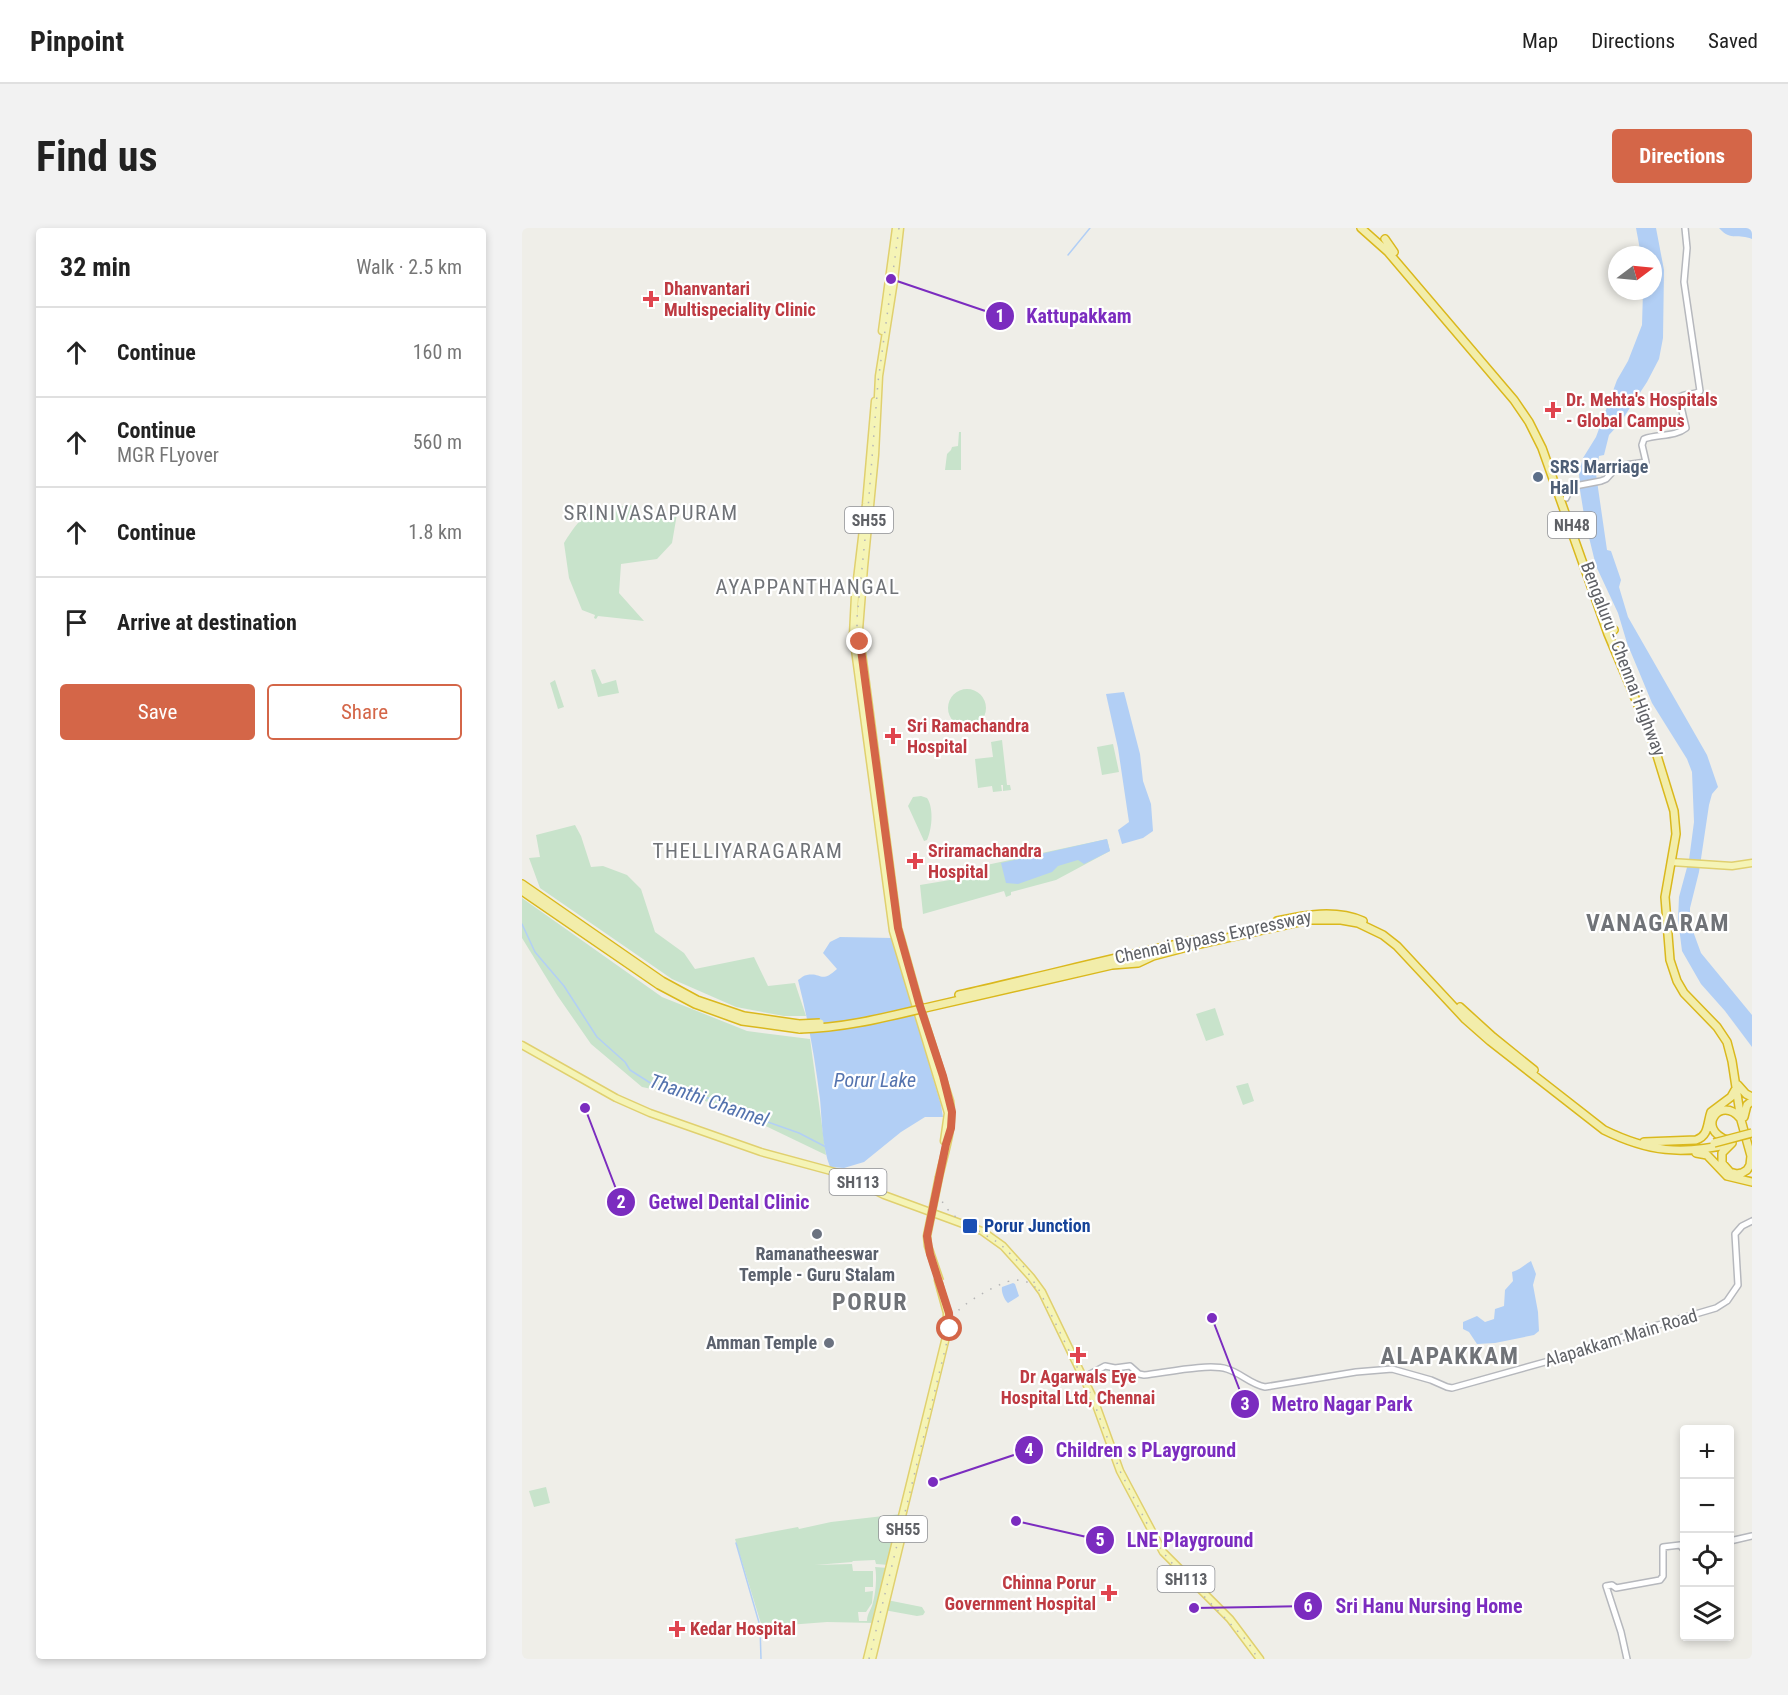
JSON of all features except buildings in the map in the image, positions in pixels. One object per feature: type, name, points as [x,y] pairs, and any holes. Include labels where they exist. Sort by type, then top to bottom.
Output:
[{"type":"highway","name":"NH48","points":[[1361,229],[1375,239]]},
{"type":"highway","name":"Bengaluru - Chennai Highway","points":[[1375,239],[1401,262],[1526,409],[1543,440],[1557,490],[1651,728],[1677,808],[1680,826],[1676,862]]},
{"type":"highway","name":"Bengaluru - Chennai Highway","points":[[1375,239],[1519,406],[1539,440],[1594,599],[1647,727],[1674,811],[1677,830],[1676,862]]},
{"type":"highway","points":[[1385,239],[1401,262]]},
{"type":"highway","name":"NH48","points":[[1676,862],[1668,905],[1672,952],[1677,970],[1689,994],[1728,1036],[1737,1069],[1735,1086]]},
{"type":"highway","name":"NH48","points":[[1676,862],[1665,891],[1672,968],[1684,993],[1720,1030],[1724,1038],[1730,1052],[1743,1119]]},
{"type":"highway","points":[[522,885],[663,981],[697,1000],[744,1016],[799,1027]]},
{"type":"highway","points":[[522,891],[658,985],[695,1004],[742,1021],[799,1027]]},
{"type":"highway","name":"Chennai Bypass Expressway","points":[[799,1027],[924,1006],[1307,915],[1324,913],[1341,915],[1359,919],[1385,932],[1413,956],[1490,1041],[1604,1130],[1625,1140],[1664,1150],[1704,1149],[1714,1145]]},
{"type":"highway","name":"Chennai Bypass Expressway","points":[[1467,1018],[1607,1127],[1644,1142],[1664,1145],[1714,1145]]},
{"type":"highway","points":[[1644,1142],[1703,1138],[1711,1112],[1731,1097],[1735,1086],[1751,1100],[1743,1119],[1752,1155],[1747,1170],[1735,1173],[1727,1170],[1722,1161],[1724,1151],[1730,1142],[1752,1132]]},
{"type":"highway","points":[[1730,1142],[1717,1136],[1714,1132],[1712,1122],[1715,1116],[1720,1110],[1730,1110],[1743,1119]]},
{"type":"highway","points":[[1714,1145],[1752,1137]]},
{"type":"highway","points":[[1664,1150],[1707,1155],[1727,1176],[1752,1182]]},
{"type":"main road","name":"SH55","points":[[870,1659],[951,1322],[940,1283],[925,1244],[927,1223],[945,1141],[952,1120],[950,1101],[898,928],[860,642],[861,596],[879,376],[894,281],[898,228]]},
{"type":"main road","points":[[1557,490],[1600,482],[1606,479],[1617,466],[1646,462],[1642,445],[1644,439],[1684,431],[1686,428],[1679,398],[1682,395],[1700,391],[1684,282],[1687,248],[1685,228]]},
{"type":"main road","points":[[1566,498],[1572,487]]},
{"type":"main road","points":[[1676,862],[1736,867],[1752,863]]},
{"type":"main road","name":"SH113","points":[[522,1046],[627,1105],[762,1154],[842,1174],[884,1195],[987,1235],[1021,1267],[1042,1292],[1101,1416],[1116,1462],[1165,1556],[1241,1633],[1259,1659]]},
{"type":"main road","name":"Alapakkam Main Road","points":[[1082,1379],[1105,1365],[1115,1368],[1128,1365],[1143,1375],[1209,1368],[1226,1369],[1254,1384],[1265,1387],[1300,1380],[1325,1379],[1356,1372],[1392,1369],[1437,1382],[1449,1388],[1459,1386],[1592,1349],[1641,1330],[1716,1308],[1727,1301],[1738,1286],[1735,1234],[1742,1226],[1752,1221]]},
{"type":"main road","points":[[1734,1540],[1752,1536]]},
{"type":"main road","points":[[1627,1659],[1621,1632],[1606,1587],[1612,1585],[1616,1588],[1660,1580],[1663,1576],[1663,1546],[1680,1545]]},
{"type":"green space","points":[[959,432],[961,432],[961,470],[945,470],[947,454],[952,447],[958,446]]},
{"type":"green space","points":[[634,505],[643,522],[677,514],[672,543],[657,559],[621,564],[619,593],[644,621],[598,616],[596,619],[595,615],[582,610],[569,578],[564,543],[579,522],[592,512]]},
{"type":"green space","points":[[595,669],[602,684],[616,680],[619,693],[598,697],[591,670]]},
{"type":"green space","points":[[555,680],[564,707],[558,709],[550,683]]},
{"type":"green space","points":[[967,689],[980,695],[986,708],[980,721],[967,727],[954,721],[948,708],[954,695]]},
{"type":"green space","points":[[1002,740],[1007,785],[1010,785],[1011,790],[1003,791],[1003,785],[1001,785],[1002,791],[993,792],[992,786],[978,788],[975,759],[993,757],[991,742]]},
{"type":"green space","points":[[1113,744],[1119,772],[1102,775],[1097,747]]},
{"type":"green space","points":[[913,797],[927,798],[931,813],[929,835],[924,841],[908,806]]},
{"type":"green space","points":[[575,825],[591,867],[603,866],[627,875],[641,889],[655,932],[684,953],[695,969],[754,957],[768,986],[795,983],[806,1016],[784,1016],[736,1007],[672,979],[540,888],[529,858],[540,857],[536,835]]},
{"type":"green space","points":[[1107,839],[1110,851],[1056,880],[1011,892],[1011,895],[1006,897],[1004,891],[923,914],[920,885],[950,880],[949,873]]},
{"type":"green space","points":[[522,898],[662,997],[747,1031],[810,1039],[826,1155],[732,1110],[696,1098],[642,1087],[591,1044],[522,938]]},
{"type":"green space","points":[[1215,1008],[1224,1035],[1206,1041],[1196,1014]]},
{"type":"green space","points":[[1248,1083],[1254,1101],[1243,1105],[1236,1086]]},
{"type":"green space","points":[[546,1487],[550,1503],[534,1507],[529,1491]]},
{"type":"green space","points":[[901,1514],[889,1565],[876,1564],[875,1560],[815,1565],[852,1564],[853,1571],[873,1571],[873,1587],[865,1587],[865,1592],[873,1591],[872,1603],[866,1612],[858,1612],[859,1621],[867,1621],[875,1593],[875,1567],[888,1568],[875,1623],[827,1622],[762,1627],[735,1539],[831,1522]]},
{"type":"green space","points":[[887,1600],[922,1607],[925,1612],[917,1616],[884,1610]]},
{"type":"water","points":[[1636,228],[1656,228],[1659,246],[1639,246]]},
{"type":"water","points":[[1719,228],[1752,228],[1752,239],[1727,235]]},
{"type":"water","points":[[1662,260],[1664,270],[1663,338],[1659,359],[1647,382],[1620,423],[1609,435],[1604,455],[1599,456],[1596,474],[1607,550],[1611,551],[1621,580],[1619,587],[1628,617],[1707,755],[1718,787],[1712,794],[1709,805],[1699,872],[1690,908],[1690,923],[1701,953],[1752,1015],[1752,1047],[1701,984],[1682,951],[1678,919],[1679,897],[1689,860],[1694,822],[1692,772],[1687,759],[1652,703],[1627,643],[1618,613],[1596,566],[1580,490],[1579,473],[1583,458],[1596,437],[1617,380],[1628,361],[1642,325],[1643,300],[1662,300]]},
{"type":"water","points":[[1124,692],[1140,754],[1143,781],[1151,804],[1153,831],[1143,838],[1122,844],[1118,830],[1129,822],[1118,748],[1106,694]]},
{"type":"water","points":[[1107,839],[1110,851],[1084,864],[1078,860],[1058,866],[1052,872],[1018,884],[1006,883],[1001,863]]},
{"type":"water","name":"Porur Lake","points":[[840,937],[892,938],[943,1117],[925,1117],[901,1132],[864,1162],[844,1168],[830,1167],[827,1159],[813,1054],[798,980],[812,974],[828,976],[837,969],[823,953],[830,942]]},
{"type":"water","points":[[1531,1261],[1536,1274],[1533,1285],[1539,1331],[1534,1335],[1495,1343],[1477,1344],[1469,1332],[1463,1329],[1463,1322],[1477,1316],[1485,1322],[1494,1319],[1495,1309],[1504,1306],[1505,1290],[1513,1281],[1512,1272]]},
{"type":"water","points":[[1013,1283],[1019,1296],[1008,1303],[1003,1295],[1002,1287]]},
{"type":"waterway","points":[[1068,255],[1090,228]]},
{"type":"waterway","name":"Thanthi Channel","points":[[522,924],[535,952],[564,986],[597,1037],[625,1062],[630,1070],[652,1084],[671,1091],[723,1101],[826,1147]]},
{"type":"waterway","points":[[736,1543],[760,1626],[761,1659]]},
{"type":"railway","points":[[899,228],[878,382],[857,635],[896,927],[908,974],[948,1102],[949,1125],[938,1183],[939,1195],[945,1207],[958,1219],[999,1243],[1025,1268],[1039,1290],[1091,1395],[1120,1471],[1159,1547],[1248,1642],[1258,1659]]},
{"type":"railway","points":[[869,1659],[953,1317],[972,1300],[1008,1282],[1023,1281],[1036,1288]]},
{"type":"place","name":"Kattupakkam","points":[[891,279]]},
{"type":"place","name":"Dhanvantari Multispeciality Clinic","points":[[651,299]]},
{"type":"place","name":"Dr. Mehta's Hospitals - Global Campus","points":[[1553,410]]},
{"type":"place","name":"SRS Marriage Hall","points":[[1538,477]]},
{"type":"place","name":"Sri Ramachandra Hospital","points":[[893,736]]},
{"type":"place","name":"Sriramachandra Hospital","points":[[915,861]]},
{"type":"place","name":"Getwel Dental Clinic","points":[[585,1108]]},
{"type":"place","name":"Porur Junction","points":[[970,1226]]},
{"type":"place","name":"Ramanatheeswar Temple - Guru Stalam","points":[[817,1234]]},
{"type":"place","name":"Metro Nagar Park","points":[[1212,1318]]},
{"type":"place","name":"Amman Temple","points":[[829,1343]]},
{"type":"place","name":"Dr Agarwals Eye Hospital Ltd, Chennai","points":[[1078,1355]]},
{"type":"place","name":"Children s PLayground","points":[[933,1482]]},
{"type":"place","name":"LNE Playground","points":[[1016,1521]]},
{"type":"place","name":"Chinna Porur Government Hospital","points":[[1109,1593]]},
{"type":"place","name":"Sri Hanu Nursing Home","points":[[1194,1608]]},
{"type":"place","name":"Kedar Hospital","points":[[677,1629]]},
{"type":"district","name":"SRINIVASAPURAM","points":[[651,513]]},
{"type":"district","name":"AYAPPANTHANGAL","points":[[808,587]]},
{"type":"district","name":"THELLIYARAGARAM","points":[[748,851]]},
{"type":"district","name":"VANAGARAM","points":[[1658,923]]},
{"type":"district","name":"PORUR","points":[[870,1302]]},
{"type":"district","name":"ALAPAKKAM","points":[[1450,1356]]},
{"type":"route","points":[[860,642],[898,928],[952,1112],[951,1128],[927,1236],[930,1254],[949,1313],[950,1329]]}]
